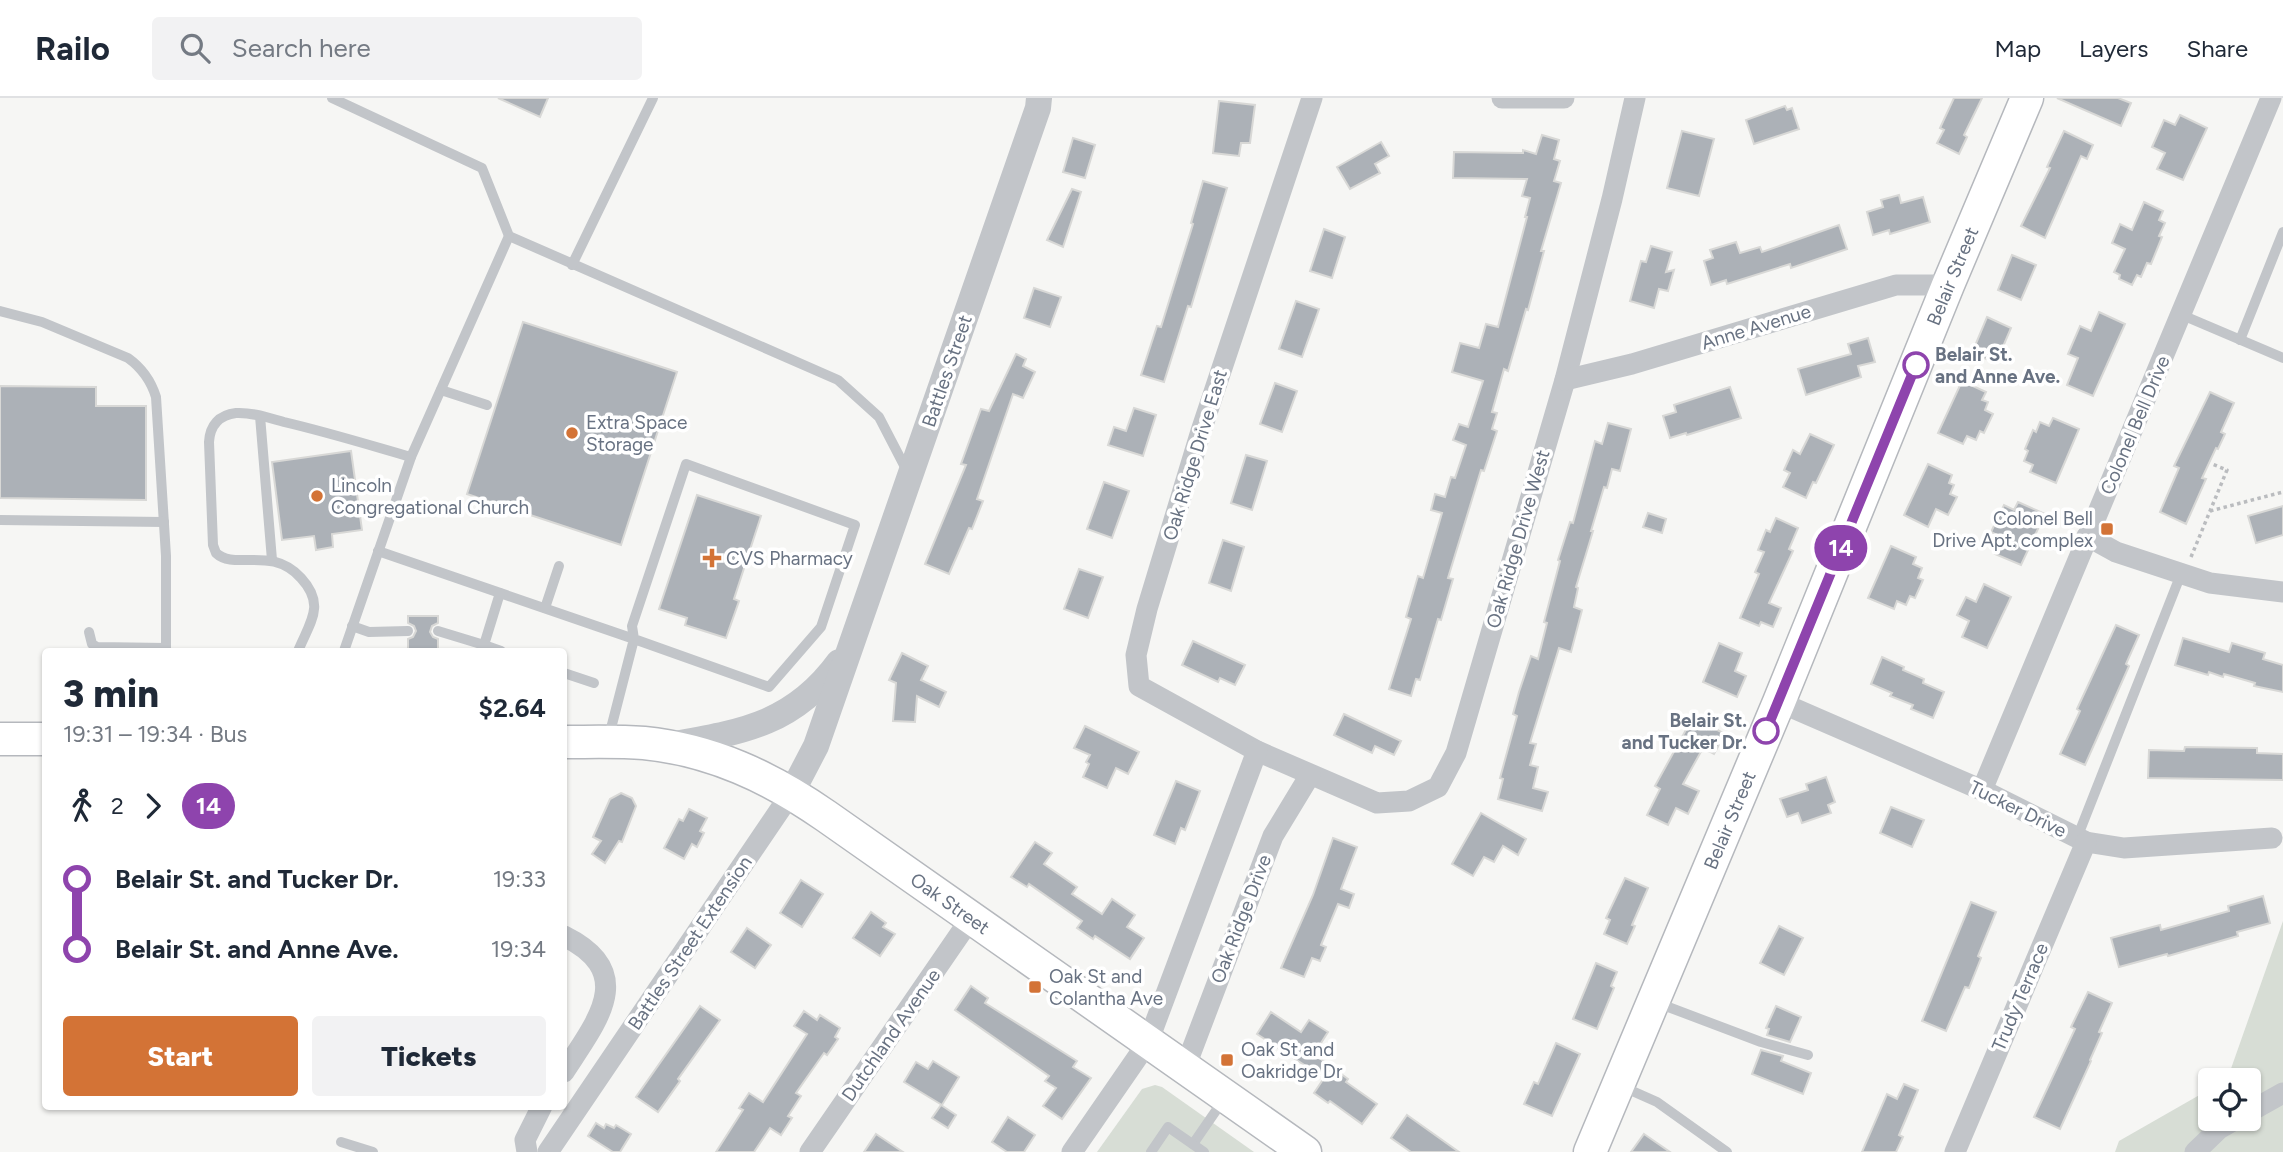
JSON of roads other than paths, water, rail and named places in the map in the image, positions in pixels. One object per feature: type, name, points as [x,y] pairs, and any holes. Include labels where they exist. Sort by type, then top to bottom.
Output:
[{"type":"main road","name":"Belair Street","points":[[1590,1152],[1779,702],[2027,98]]},
{"type":"main road","points":[[0,739],[42,739]]},
{"type":"main road","name":"Oak Street","points":[[567,742],[663,746],[739,767],[792,792],[1305,1152]]},
{"type":"street","name":"Battles Street","points":[[792,792],[816,746],[1038,108],[1039,98]]},
{"type":"street","name":"Oak Ridge Drive East","points":[[1257,751],[1139,686],[1136,655],[1147,609],[1201,431],[1312,98]]},
{"type":"street","points":[[1502,98],[1564,98]]},
{"type":"street","name":"Oak Ridge Drive West","points":[[1257,751],[1377,803],[1409,801],[1438,787],[1457,753],[1565,380],[1635,98]]},
{"type":"street","name":"Colonel Bell Drive","points":[[1982,790],[2271,98]]},
{"type":"street","name":"Anne Avenue","points":[[1565,380],[1632,364],[1896,285],[1948,285]]},
{"type":"street","points":[[2087,536],[2116,552],[2210,583],[2283,592]]},
{"type":"street","name":"Battles Street","points":[[663,746],[732,734],[774,719],[815,691],[852,643]]},
{"type":"street","name":"Tucker Drive","points":[[1779,702],[1982,790],[2081,840],[2124,848],[2272,838]]},
{"type":"street","points":[[1072,1152],[1148,1042],[1257,751]]},
{"type":"street","name":"Oak Ridge Drive","points":[[1185,1068],[1273,836],[1310,775]]},
{"type":"street","name":"Battles Street Extension","points":[[548,1152],[792,792]]},
{"type":"street","name":"Trudy Terrace","points":[[1955,1152],[2081,840]]},
{"type":"street","name":"Dutchland Avenue","points":[[810,1152],[971,918]]},
{"type":"street","points":[[567,938],[592,953],[601,965],[605,980],[602,1008],[567,1067]]},
{"type":"street","points":[[2261,1105],[2283,1093]]},
{"type":"street","points":[[527,1152],[524,1140],[540,1110]]},
{"type":"street","points":[[2195,1152],[2217,1131]]},
{"type":"lane","points":[[332,98],[482,168],[509,236],[838,380],[879,417],[910,477]]},
{"type":"lane","points":[[572,265],[653,98]]},
{"type":"lane","points":[[2240,340],[2283,232]]},
{"type":"lane","points":[[345,648],[411,457],[509,236]]},
{"type":"lane","points":[[0,311],[42,322],[128,358],[152,383],[156,397],[164,522],[166,648]]},
{"type":"lane","points":[[2182,315],[2283,358]]},
{"type":"lane","points":[[440,390],[487,405]]},
{"type":"lane","points":[[299,648],[314,613],[314,596],[294,571],[272,560],[227,559],[216,553],[213,545],[209,434],[217,420],[235,413],[260,416],[324,431],[411,457]]},
{"type":"lane","points":[[260,416],[272,560]]},
{"type":"lane","points":[[378,551],[545,608],[634,639],[769,687],[821,627],[855,526],[686,464],[632,626],[634,639],[607,742]]},
{"type":"lane","points":[[0,520],[164,522]]},
{"type":"lane","points":[[545,608],[559,566]]},
{"type":"lane","points":[[2081,840],[2182,574]]},
{"type":"lane","points":[[484,645],[500,593]]},
{"type":"lane","points":[[352,626],[369,632],[408,631]]},
{"type":"lane","points":[[438,631],[492,648]]},
{"type":"lane","points":[[89,632],[92,643],[97,647],[132,648]]},
{"type":"lane","points":[[567,674],[594,683]]},
{"type":"lane","points":[[1654,1002],[1761,1042],[1808,1055]]},
{"type":"lane","points":[[1618,1085],[1657,1102],[1727,1152]]},
{"type":"lane","points":[[1193,1144],[1225,1096]]},
{"type":"lane","points":[[1152,1152],[1168,1127],[1203,1152]]},
{"type":"lane","points":[[341,1142],[373,1152]]},
{"type":"place","name":"Belair St. and Anne Ave.","points":[[1916,365]]},
{"type":"place","name":"Extra Space Storage","points":[[572,433]]},
{"type":"place","name":"Lincoln Congregational Church","points":[[317,496]]},
{"type":"place","name":"Colonel Bell Drive Apt. complex","points":[[2107,529]]},
{"type":"place","name":"CVS Pharmacy","points":[[712,558]]},
{"type":"place","name":"Belair St. and Tucker Dr.","points":[[1766,731]]},
{"type":"place","name":"Oak St and Colantha Ave","points":[[1035,987]]},
{"type":"place","name":"Oak St and Oakridge Dr","points":[[1227,1060]]}]
